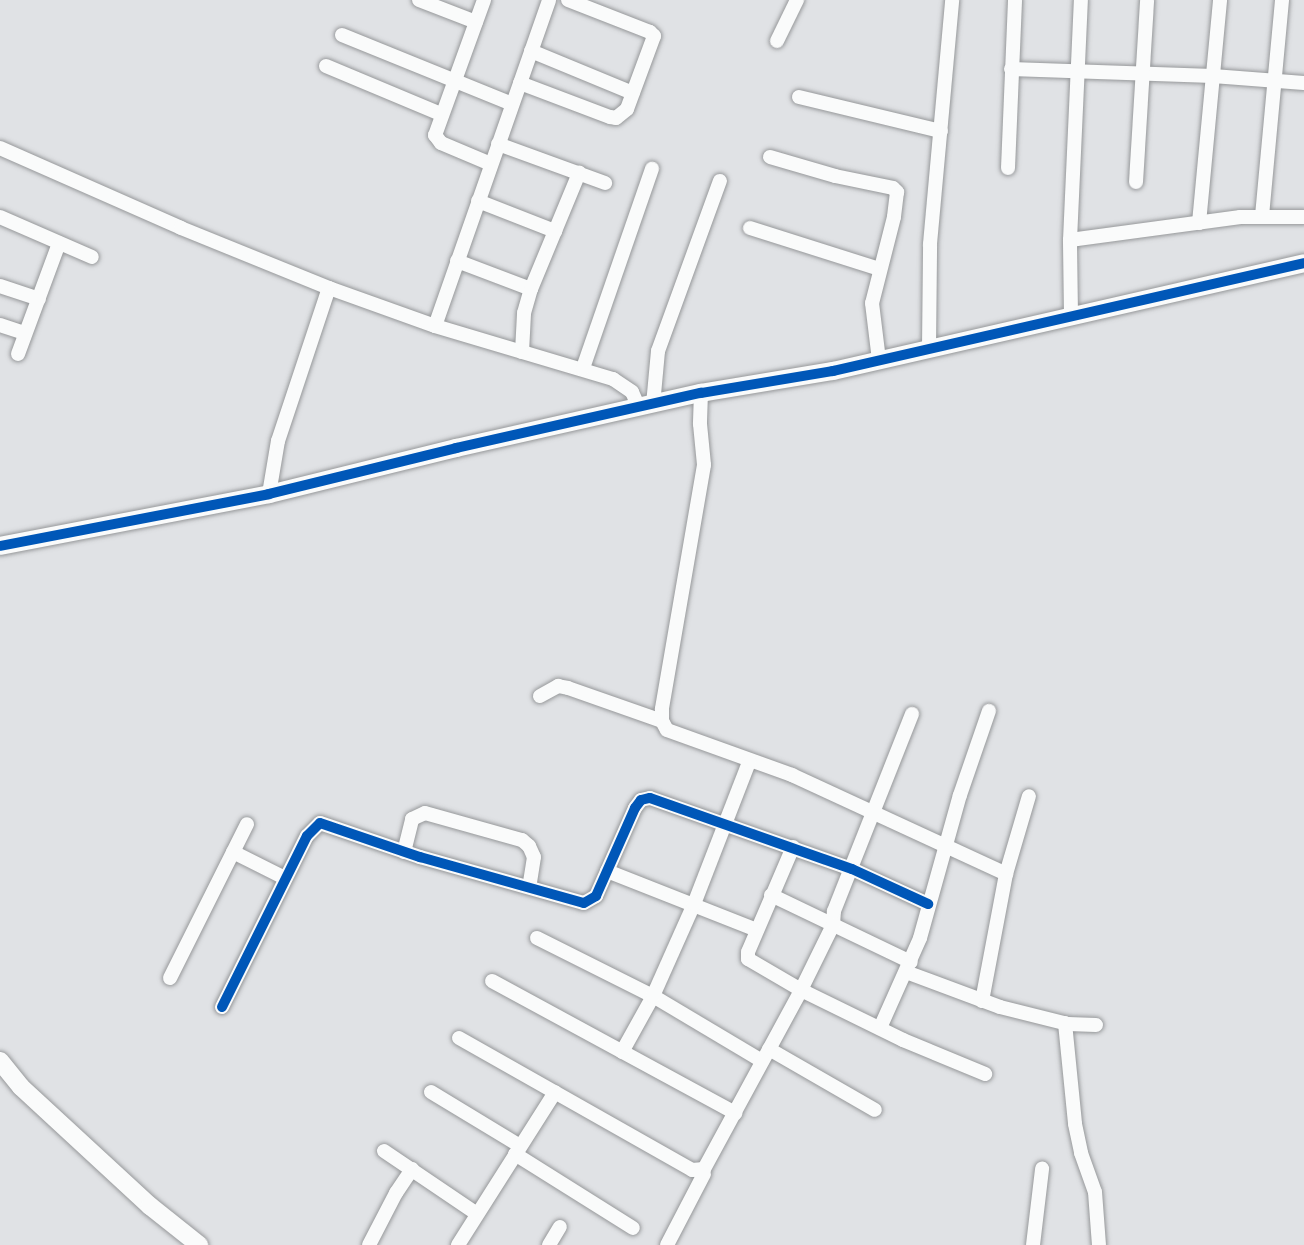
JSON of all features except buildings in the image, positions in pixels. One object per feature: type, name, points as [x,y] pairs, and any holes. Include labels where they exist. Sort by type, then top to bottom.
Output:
[{"type":"street","points":[[419,0],[476,22]]},
{"type":"street","points":[[484,0],[441,114],[436,139],[491,163]]},
{"type":"street","points":[[435,326],[549,0]]},
{"type":"street","points":[[520,83],[616,118],[626,109],[654,36],[650,32],[568,0]]},
{"type":"street","points":[[777,41],[797,0]]},
{"type":"street","points":[[929,348],[930,244],[952,0]]},
{"type":"street","points":[[1008,169],[1015,0]]},
{"type":"street","points":[[1072,316],[1070,240],[1081,0]]},
{"type":"street","points":[[1136,182],[1147,0]]},
{"type":"street","points":[[1199,223],[1220,0]]},
{"type":"street","points":[[1262,216],[1282,0]]},
{"type":"street","points":[[342,35],[512,104]]},
{"type":"street","points":[[531,51],[633,93]]},
{"type":"street","points":[[326,66],[441,114]]},
{"type":"street","points":[[1011,69],[1213,76],[1304,83]]},
{"type":"street","points":[[799,97],[941,131]]},
{"type":"street","points":[[498,144],[605,183]]},
{"type":"street","points":[[0,148],[170,223],[330,288],[435,326],[583,368],[625,384],[646,406]]},
{"type":"street","points":[[770,157],[835,176],[893,188],[897,192],[894,218],[872,303],[879,360]]},
{"type":"street","points":[[583,368],[652,169]]},
{"type":"street","points":[[522,352],[524,313],[531,289],[579,173]]},
{"type":"street","points":[[646,406],[658,351],[720,181]]},
{"type":"street","points":[[478,201],[555,231]]},
{"type":"street","points":[[1070,240],[1262,216],[1304,217]]},
{"type":"street","points":[[0,217],[92,257]]},
{"type":"street","points":[[750,228],[879,269]]},
{"type":"street","points":[[18,354],[59,243]]},
{"type":"street","points":[[457,261],[531,289]]},
{"type":"street","points":[[0,546],[269,494],[456,448],[701,393],[879,360],[1304,264]]},
{"type":"street","points":[[0,286],[39,299]]},
{"type":"street","points":[[269,494],[278,441],[330,288]]},
{"type":"street","points":[[0,325],[25,332]]},
{"type":"street","points":[[701,393],[699,424],[704,465],[689,538],[662,721],[667,730],[677,736],[792,775],[1006,874]]},
{"type":"street","points":[[540,696],[549,689],[568,688],[662,721]]},
{"type":"street","points":[[880,1028],[908,967],[989,711]]},
{"type":"street","points":[[458,1038],[699,1171],[708,1163],[833,925],[834,911],[852,869],[871,812],[912,714]]},
{"type":"street","points":[[622,1052],[653,996],[694,904],[750,762]]},
{"type":"street","points":[[982,1001],[1006,874],[1029,796]]},
{"type":"street","points":[[222,1007],[307,836],[320,823],[404,852],[590,901],[641,800],[661,801],[726,827],[793,847],[852,869],[928,905]]},
{"type":"street","points":[[404,852],[412,819],[425,813],[522,840],[529,846],[534,857],[529,887]]},
{"type":"street","points":[[170,978],[247,824]]},
{"type":"street","points":[[793,847],[771,895],[748,959],[801,990],[931,1053],[985,1074]]},
{"type":"street","points":[[233,852],[285,878]]},
{"type":"street","points":[[607,871],[757,930]]},
{"type":"street","points":[[771,895],[833,925],[908,967],[982,1001],[1065,1023],[1096,1025]]},
{"type":"street","points":[[537,938],[876,1110]]},
{"type":"street","points":[[492,981],[735,1113]]},
{"type":"street","points":[[1065,1023],[1075,1124],[1081,1153],[1096,1192],[1098,1245]]},
{"type":"street","points":[[0,1060],[21,1087],[150,1206],[199,1245]]},
{"type":"street","points":[[431,1092],[633,1228]]},
{"type":"street","points":[[458,1245],[555,1092]]},
{"type":"street","points":[[384,1151],[477,1213]]},
{"type":"street","points":[[369,1245],[396,1193],[412,1169]]},
{"type":"street","points":[[1033,1245],[1042,1169]]},
{"type":"street","points":[[667,1245],[704,1174]]},
{"type":"street","points":[[549,1245],[560,1227]]},
{"type":"cycle path","points":[[0,546],[269,494],[456,448],[701,393],[833,371],[1304,263]]},
{"type":"cycle path","points":[[222,1007],[307,836],[320,823],[420,857],[584,903],[596,896],[635,808],[641,800],[650,798],[852,869],[928,904]]}]
